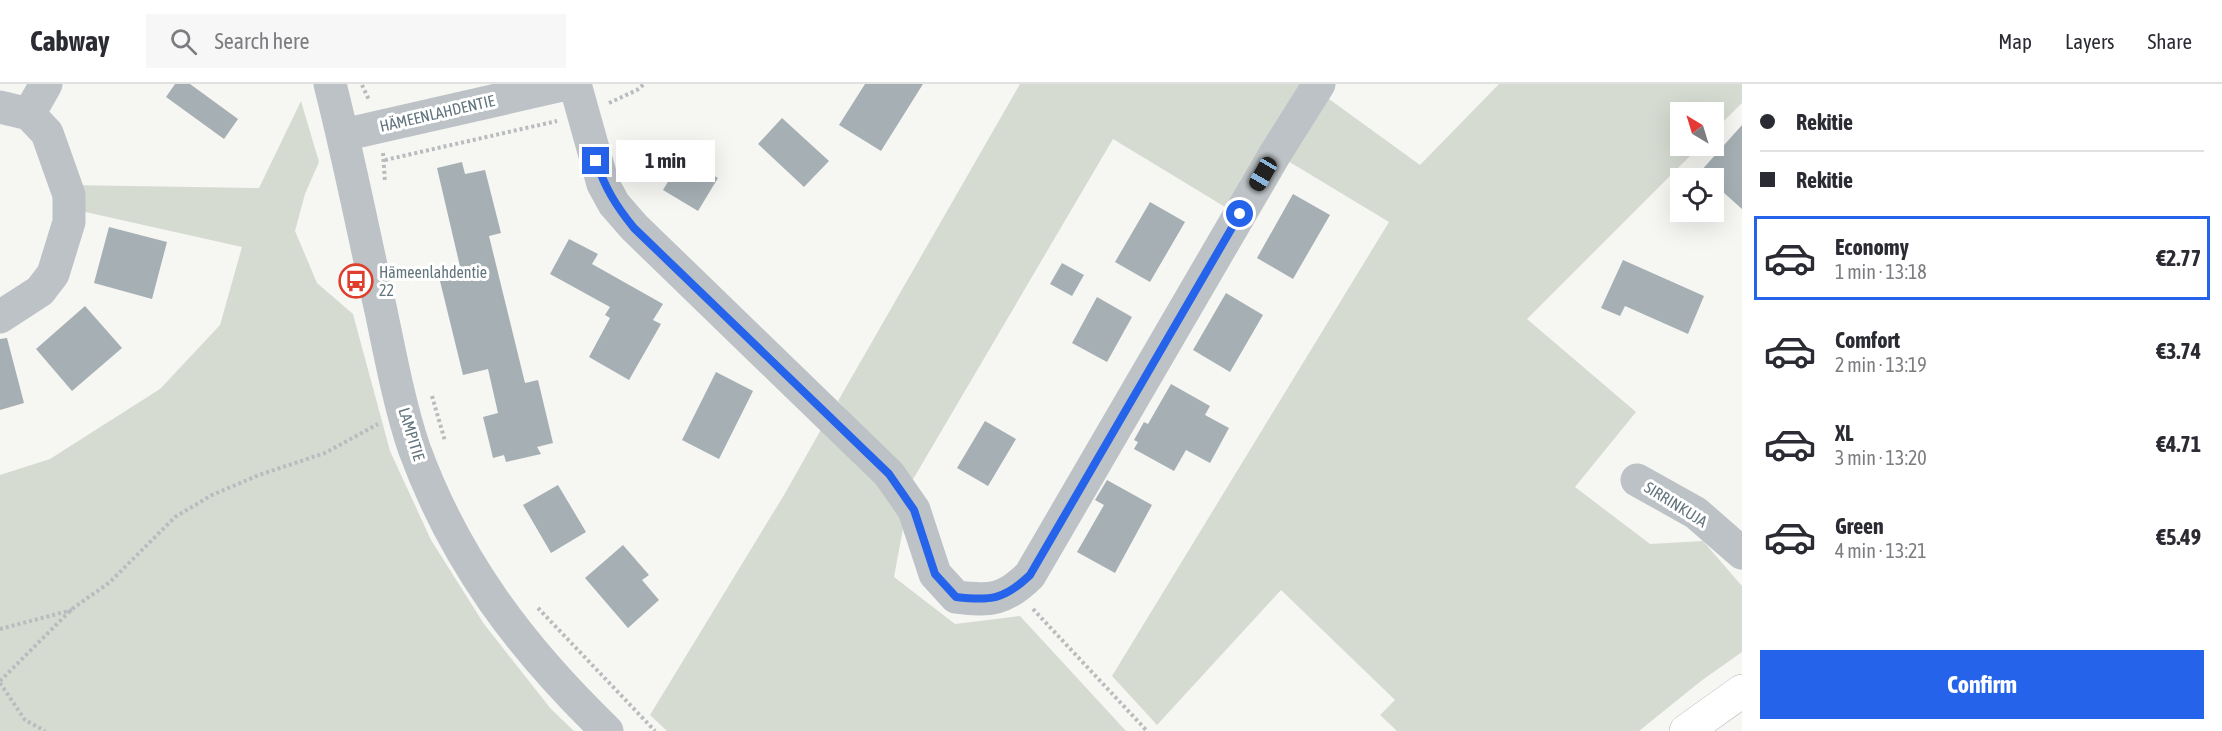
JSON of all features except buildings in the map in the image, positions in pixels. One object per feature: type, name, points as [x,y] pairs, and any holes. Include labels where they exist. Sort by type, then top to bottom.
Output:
[{"type":"main road","points":[[1686,731],[1742,691]]},
{"type":"street","points":[[0,317],[40,291],[53,274],[69,222],[69,195],[47,133],[14,110],[46,84]]},
{"type":"street","name":"LAMPITIE","points":[[330,84],[404,410],[414,447],[450,532],[500,612],[565,690],[607,731]]},
{"type":"street","name":"HÄMEENLAHDENTIE","points":[[343,135],[567,84]]},
{"type":"street","points":[[575,84],[582,116],[603,184],[614,204],[634,228],[889,474],[914,510],[935,574],[956,597],[986,601],[1015,590],[1030,575],[1275,154],[1319,84]]},
{"type":"street","name":"SIRRINKUJA","points":[[1637,480],[1696,513],[1742,553]]},
{"type":"path","points":[[385,193],[385,160],[582,116],[637,90],[644,84]]},
{"type":"path","points":[[430,391],[446,446]]},
{"type":"path","points":[[45,731],[25,720],[0,682],[72,609],[110,582],[175,517],[212,495],[259,475],[325,453],[404,410]]},
{"type":"path","points":[[1015,590],[1147,731]]},
{"type":"path","points":[[534,603],[655,731]]},
{"type":"path","points":[[0,629],[72,609]]},
{"type":"shaded area","points":[[1020,84],[1314,84],[1235,213],[1113,139],[912,481],[838,401]]},
{"type":"shaded area","points":[[1499,84],[1742,84],[1742,103],[1724,121],[1724,102],[1670,102],[1670,156],[1690,156],[1678,168],[1670,168],[1670,176],[1527,319],[1636,412],[1575,487],[1650,544],[1703,541],[1742,586],[1742,652],[1701,681],[1639,731],[1397,731],[1380,715],[1395,700],[1281,590],[1157,725],[1112,676],[1389,222],[1278,155],[1318,91],[1420,165]]},
{"type":"shaded area","points":[[301,101],[319,162],[305,194],[295,231],[317,283],[353,314],[390,451],[431,540],[484,624],[551,709],[574,731],[0,731],[0,475],[50,459],[160,389],[220,325],[242,247],[72,209],[67,185],[259,188]]},
{"type":"shaded area","points":[[823,426],[878,481],[905,518],[894,577],[955,624],[1020,616],[1126,731],[667,731],[650,715],[784,495]]},
{"type":"place","name":"Hämeenlahdentie 22","points":[[356,281]]},
{"type":"route","points":[[596,161],[603,184],[614,204],[634,228],[889,474],[914,510],[935,574],[956,597],[986,601],[1015,590],[1030,575],[1240,214]]}]
